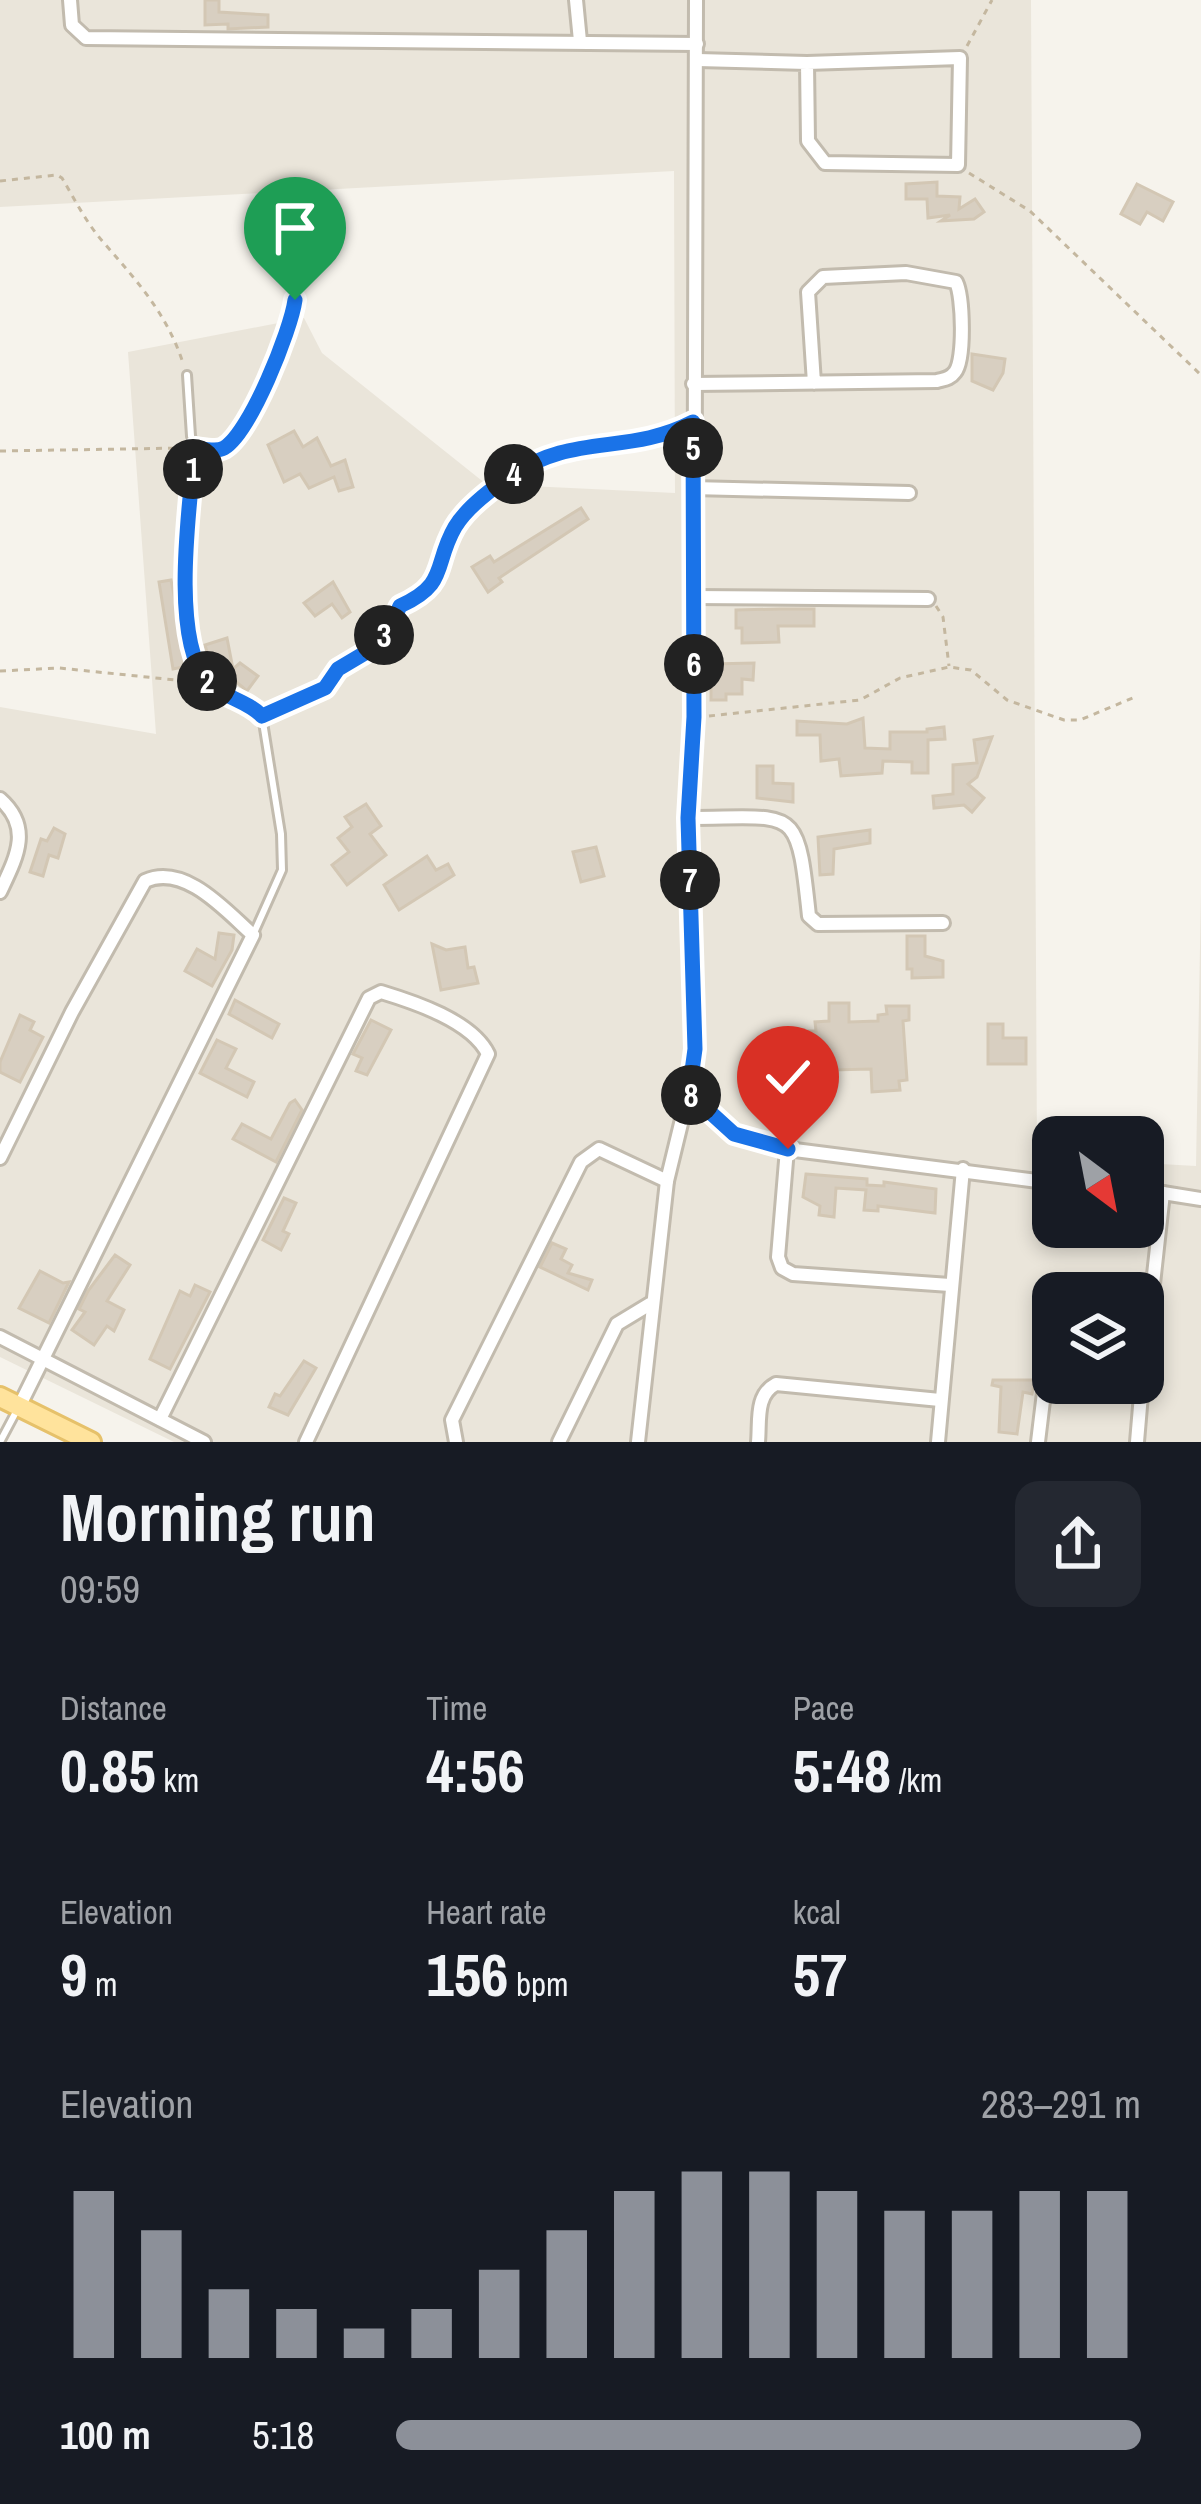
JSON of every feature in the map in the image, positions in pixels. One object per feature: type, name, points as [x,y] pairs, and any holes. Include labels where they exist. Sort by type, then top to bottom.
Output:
[{"type":"main road","points":[[0,1397],[91,1442]]},
{"type":"street","points":[[70,0],[72,25],[86,38],[698,44]]},
{"type":"street","points":[[576,0],[580,40]]},
{"type":"street","points":[[638,1442],[667,1181],[695,1049],[688,818],[694,717],[696,0]]},
{"type":"street","points":[[698,60],[807,63],[960,58],[958,165],[825,163],[808,141],[807,63]]},
{"type":"street","points":[[693,384],[814,383],[937,381],[955,374],[959,364],[962,300],[956,282],[906,273],[823,277],[814,283],[808,292],[814,383]]},
{"type":"street","points":[[692,488],[910,493]]},
{"type":"street","points":[[693,597],[928,599]]},
{"type":"street","points":[[0,799],[14,815],[22,838],[0,892]]},
{"type":"street","points":[[688,818],[771,818],[787,823],[799,839],[809,916],[818,924],[943,923]]},
{"type":"street","points":[[0,1158],[72,1012],[145,881],[163,876],[198,888],[254,934],[19,1407]]},
{"type":"street","points":[[160,1419],[369,998],[381,992],[463,1027],[480,1040],[488,1054],[306,1442]]},
{"type":"street","points":[[689,1093],[734,1134],[788,1149],[1032,1180]]},
{"type":"street","points":[[456,1442],[452,1420],[581,1162],[599,1149],[667,1181]]},
{"type":"street","points":[[788,1149],[778,1257],[782,1268],[794,1274],[950,1285]]},
{"type":"street","points":[[938,1442],[963,1169]]},
{"type":"street","points":[[1164,1193],[1201,1199]]},
{"type":"street","points":[[559,1442],[617,1324],[650,1304]]},
{"type":"street","points":[[0,1337],[204,1442]]},
{"type":"street","points":[[758,1442],[761,1401],[764,1392],[776,1384],[940,1400]]},
{"type":"street","points":[[1038,1442],[1043,1404]]},
{"type":"street","points":[[1137,1442],[1141,1404]]},
{"type":"lane","points":[[187,375],[195,448],[186,582],[193,646],[209,684],[253,706],[262,716],[281,835],[282,870],[254,934]]},
{"type":"lane","points":[[0,1442],[19,1407]]},
{"type":"path","points":[[960,58],[992,0]]},
{"type":"path","points":[[958,165],[1041,221],[1201,375]]},
{"type":"path","points":[[0,181],[62,178],[99,238],[128,266],[166,321],[187,375]]},
{"type":"path","points":[[0,452],[224,448],[261,395],[289,330],[304,248]]},
{"type":"path","points":[[262,716],[325,688],[338,669],[370,650],[390,628],[400,606],[424,596],[440,577],[452,532],[464,514],[508,478],[564,448],[644,442],[693,422]]},
{"type":"path","points":[[928,599],[943,617],[949,668]]},
{"type":"path","points":[[0,670],[59,668],[209,684]]},
{"type":"path","points":[[694,717],[860,700],[900,678],[949,668],[971,670],[1007,700],[1064,720],[1080,720],[1135,697]]},
{"type":"shaded area","points":[[0,0],[1031,0],[1037,1116],[1032,1116],[1032,1248],[1164,1248],[1164,1164],[1196,1166],[1201,893],[1201,1442],[174,1442],[0,1357],[0,707],[156,734],[128,352],[304,318],[322,353],[486,484],[675,493],[674,171],[0,207]]},
{"type":"building","points":[[205,0],[219,0],[219,12],[268,15],[268,27],[205,25]]},
{"type":"building","points":[[937,182],[937,196],[960,197],[959,209],[975,199],[984,212],[974,219],[941,221],[950,215],[928,218],[927,199],[906,199],[906,184]]},
{"type":"building","points":[[1137,184],[1173,202],[1163,221],[1147,212],[1140,224],[1121,214]]},
{"type":"building","points":[[972,354],[1005,359],[993,390],[972,381]]},
{"type":"building","points":[[294,431],[303,447],[317,438],[331,466],[345,460],[353,487],[339,491],[334,477],[309,488],[300,474],[284,482],[268,445]]},
{"type":"building","points":[[581,508],[588,519],[499,578],[502,582],[488,592],[472,567],[490,556],[494,562]]},
{"type":"building","points":[[171,580],[188,666],[173,669],[159,582]]},
{"type":"building","points":[[333,582],[350,612],[342,618],[332,604],[315,616],[304,603]]},
{"type":"building","points":[[814,609],[814,626],[778,626],[779,642],[742,643],[742,628],[736,628],[736,610]]},
{"type":"building","points":[[227,638],[233,669],[240,663],[258,676],[247,691],[209,659],[205,645]]},
{"type":"building","points":[[754,663],[753,680],[742,679],[742,694],[711,700],[711,664]]},
{"type":"building","points":[[863,718],[865,748],[890,749],[890,732],[944,727],[945,739],[928,740],[928,773],[912,773],[912,762],[883,761],[882,773],[841,776],[839,759],[821,761],[820,735],[797,735],[797,721],[847,724]]},
{"type":"building","points":[[992,737],[977,777],[968,784],[984,798],[972,812],[964,805],[934,808],[933,796],[953,794],[953,765],[977,763],[974,740]]},
{"type":"building","points":[[757,766],[773,766],[773,783],[793,784],[793,802],[757,798]]},
{"type":"building","points":[[366,804],[381,826],[370,834],[386,855],[347,885],[332,865],[349,852],[338,838],[352,827],[345,817]]},
{"type":"building","points":[[54,828],[65,834],[58,858],[49,855],[43,876],[30,872],[41,839],[47,841]]},
{"type":"building","points":[[870,830],[870,843],[834,849],[833,874],[820,875],[818,837]]},
{"type":"building","points":[[596,847],[604,876],[581,882],[573,852]]},
{"type":"building","points":[[427,856],[436,870],[448,864],[454,875],[399,910],[384,885]]},
{"type":"building","points":[[219,933],[234,935],[232,950],[212,986],[185,971],[197,949],[215,959]]},
{"type":"building","points":[[907,936],[925,936],[925,956],[943,961],[943,977],[912,978],[912,969],[907,969]]},
{"type":"building","points":[[432,944],[446,950],[465,947],[468,968],[474,967],[478,983],[441,990]]},
{"type":"building","points":[[235,1000],[279,1024],[272,1038],[229,1014]]},
{"type":"building","points":[[829,1003],[849,1003],[849,1022],[878,1021],[878,1015],[887,1014],[886,1006],[909,1006],[909,1020],[903,1021],[907,1080],[899,1081],[900,1090],[872,1092],[871,1069],[832,1070],[831,1057],[817,1057],[816,1047],[810,1047],[809,1031],[816,1031],[815,1022],[829,1021]]},
{"type":"building","points":[[20,1015],[34,1022],[30,1030],[43,1037],[20,1082],[0,1072],[0,1062]]},
{"type":"building","points":[[371,1020],[391,1030],[367,1075],[356,1071],[362,1058],[353,1054]]},
{"type":"building","points":[[988,1024],[1003,1024],[1003,1038],[1026,1038],[1026,1064],[988,1064]]},
{"type":"building","points":[[217,1040],[236,1049],[226,1068],[254,1082],[247,1097],[200,1073]]},
{"type":"building","points":[[295,1100],[302,1110],[276,1162],[233,1139],[242,1124],[271,1139]]},
{"type":"building","points":[[806,1174],[867,1179],[867,1185],[884,1186],[884,1182],[936,1189],[935,1213],[878,1206],[878,1211],[864,1210],[866,1190],[836,1188],[834,1217],[819,1215],[820,1206],[803,1197]]},
{"type":"building","points":[[284,1198],[296,1203],[283,1231],[289,1234],[281,1250],[263,1240]]},
{"type":"building","points":[[552,1243],[566,1249],[561,1259],[572,1265],[568,1273],[592,1280],[588,1290],[540,1267]]},
{"type":"building","points":[[115,1255],[130,1265],[107,1301],[124,1310],[114,1331],[107,1326],[94,1345],[72,1330],[85,1312],[79,1309],[88,1291]]},
{"type":"building","points":[[40,1271],[69,1282],[49,1323],[19,1308]]},
{"type":"building","points":[[195,1285],[210,1292],[170,1369],[150,1359],[180,1291],[190,1296]]},
{"type":"building","points":[[304,1361],[316,1368],[288,1415],[269,1407],[275,1394],[280,1396]]},
{"type":"building","points":[[993,1380],[1032,1380],[1032,1394],[1023,1392],[1017,1434],[999,1432],[1001,1387],[992,1385]]},
{"type":"route","points":[[295,300],[289,330],[265,388],[229,444],[218,449],[195,448],[185,558],[190,633],[202,674],[209,684],[253,706],[262,716],[325,688],[338,669],[370,650],[390,628],[400,606],[424,596],[440,577],[452,532],[464,514],[508,478],[564,448],[644,442],[693,422],[694,717],[688,818],[695,1049],[689,1093],[734,1134],[788,1149]]}]
